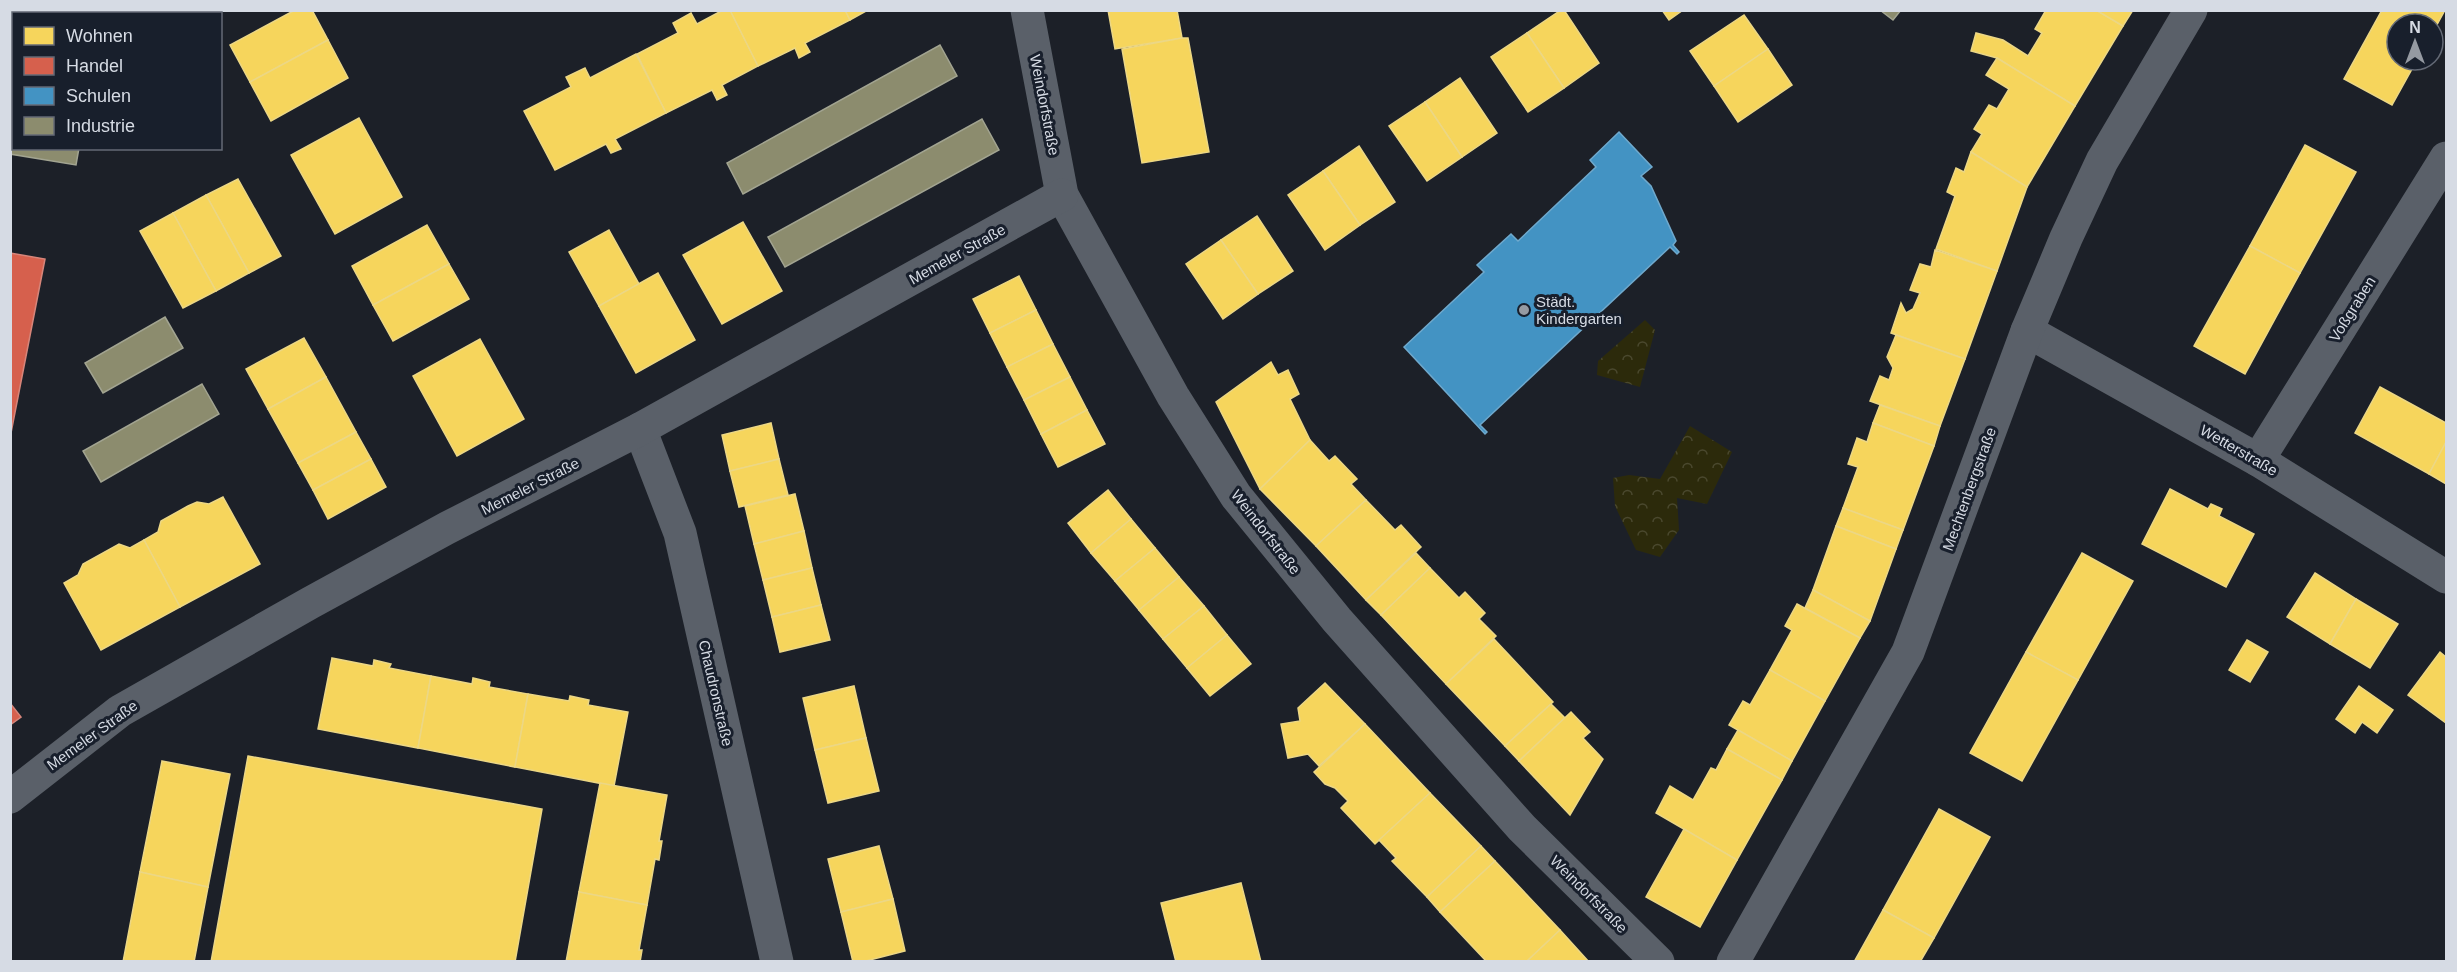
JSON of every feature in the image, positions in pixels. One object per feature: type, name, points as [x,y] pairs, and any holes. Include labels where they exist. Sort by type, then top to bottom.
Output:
[{"type":"street","name":"Weindorfstraße","points":[[1027,10],[1062,195],[1173,396],[1236,496],[1337,620],[1522,828],[1658,962]]},
{"type":"street","name":"Mechtenbergstraße","points":[[1733,962],[1908,652],[2027,331],[2066,238],[2102,161],[2191,10]]},
{"type":"street","name":"Voßgraben","points":[[2258,460],[2446,158]]},
{"type":"street","name":"Memeler Straße","points":[[10,797],[120,711],[447,528],[640,429],[1062,195]]},
{"type":"street","name":"Wetterstraße","points":[[2027,331],[2258,460],[2446,577]]},
{"type":"street","name":"Chaudronstraße","points":[[640,429],[680,533],[777,962]]},
{"type":"green space","points":[[1645,320],[1655,330],[1640,387],[1597,375],[1598,361]]},
{"type":"green space","points":[[1690,426],[1732,452],[1707,504],[1677,498],[1679,530],[1660,557],[1636,550],[1615,506],[1613,478],[1629,475],[1660,479]]},
{"type":"building: Wohnen","points":[[295,10],[312,10],[328,40],[250,82],[230,45]]},
{"type":"building: Wohnen","points":[[723,10],[730,10],[758,66],[722,85],[727,95],[717,100],[712,90],[666,113],[637,54],[678,33],[673,23],[691,13],[697,24]]},
{"type":"building: Wohnen","points":[[730,10],[845,10],[850,20],[805,43],[810,52],[799,58],[795,48],[758,66]]},
{"type":"building: Wohnen","points":[[845,10],[868,10],[850,20]]},
{"type":"building: Wohnen","points":[[1108,10],[1177,10],[1182,38],[1115,49]]},
{"type":"building: Wohnen","points":[[1564,10],[1599,63],[1564,88],[1527,33]]},
{"type":"building: Wohnen","points":[[1662,10],[1683,10],[1669,20]]},
{"type":"building: Wohnen","points":[[2046,10],[2096,10],[2123,26],[2075,106],[1997,58],[1971,51],[1976,33],[2003,40],[2028,56],[2042,33],[2035,29]]},
{"type":"building: Wohnen","points":[[2096,10],[2133,10],[2123,26]]},
{"type":"building: Wohnen","points":[[2382,10],[2445,10],[2444,12],[2385,12],[2385,72],[2410,72],[2392,105],[2344,79]]},
{"type":"building: Wohnen","points":[[1744,15],[1768,49],[1714,86],[1690,51]]},
{"type":"building: Wohnen","points":[[1527,33],[1564,88],[1528,112],[1491,57]]},
{"type":"building: Wohnen","points":[[1188,38],[1209,152],[1142,163],[1122,49]]},
{"type":"building: Wohnen","points":[[328,40],[348,78],[271,121],[250,82]]},
{"type":"building: Wohnen","points":[[1768,49],[1792,85],[1738,122],[1714,86]]},
{"type":"building: Wohnen","points":[[636,54],[666,113],[615,139],[621,149],[611,153],[606,144],[555,170],[524,111],[571,87],[566,77],[585,68],[590,78]]},
{"type":"building: Wohnen","points":[[1997,58],[2075,106],[2027,187],[1971,152],[1982,134],[1974,129],[1989,105],[1997,109],[2009,89],[1986,75]]},
{"type":"building: Wohnen","points":[[1460,78],[1497,133],[1462,157],[1425,102]]},
{"type":"building: Wohnen","points":[[1425,102],[1462,157],[1427,181],[1389,126]]},
{"type":"building: Wohnen","points":[[359,118],[402,197],[335,234],[291,155]]},
{"type":"building: Wohnen","points":[[2305,145],[2356,172],[2300,273],[2250,246]]},
{"type":"building: Wohnen","points":[[1359,146],[1395,202],[1360,225],[1323,171]]},
{"type":"building: Wohnen","points":[[1971,152],[2027,187],[1997,271],[1936,249],[1955,196],[1947,192],[1956,168],[1964,172]]},
{"type":"building: Wohnen","points":[[1323,171],[1360,225],[1325,250],[1288,195]]},
{"type":"building: Wohnen","points":[[238,179],[281,256],[249,273],[206,195]]},
{"type":"building: Wohnen","points":[[206,195],[249,273],[216,291],[173,213]]},
{"type":"building: Wohnen","points":[[173,213],[216,291],[183,308],[140,231]]},
{"type":"building: Wohnen","points":[[1257,216],[1293,271],[1258,294],[1221,240]]},
{"type":"building: Wohnen","points":[[743,222],[782,291],[722,324],[683,255]]},
{"type":"building: Wohnen","points":[[427,225],[449,264],[373,305],[352,266]]},
{"type":"building: Wohnen","points":[[609,230],[639,284],[599,306],[569,252]]},
{"type":"building: Wohnen","points":[[1221,240],[1258,294],[1223,319],[1186,264]]},
{"type":"building: Wohnen","points":[[2250,246],[2300,273],[2245,374],[2194,346]]},
{"type":"building: Wohnen","points":[[1935,250],[1997,271],[1965,359],[1891,333],[1901,303],[1906,313],[1913,309],[1920,293],[1910,290],[1920,264],[1931,267]]},
{"type":"building: Wohnen","points":[[449,264],[469,299],[393,341],[373,305]]},
{"type":"building: Wohnen","points":[[658,273],[695,340],[636,373],[599,306]]},
{"type":"building: Wohnen","points":[[1019,276],[1036,310],[990,333],[973,299]]},
{"type":"building: Wohnen","points":[[1036,310],[1053,344],[1007,367],[990,333]]},
{"type":"building: Wohnen","points":[[1896,335],[1965,359],[1940,426],[1870,401],[1880,376],[1889,380],[1893,368],[1887,357]]},
{"type":"building: Wohnen","points":[[304,338],[326,377],[268,409],[246,369]]},
{"type":"building: Wohnen","points":[[480,339],[524,419],[457,456],[413,376]]},
{"type":"building: Wohnen","points":[[1053,344],[1070,377],[1024,400],[1007,367]]},
{"type":"building: Wohnen","points":[[1271,362],[1278,375],[1288,370],[1299,394],[1290,399],[1310,440],[1260,489],[1216,402]]},
{"type":"building: Wohnen","points":[[326,377],[356,432],[298,463],[268,409]]},
{"type":"building: Wohnen","points":[[1070,377],[1087,410],[1041,434],[1024,400]]},
{"type":"building: Wohnen","points":[[2380,387],[2446,423],[2446,442],[2429,474],[2355,433]]},
{"type":"building: Wohnen","points":[[1880,405],[1940,426],[1934,446],[1873,423]]},
{"type":"building: Wohnen","points":[[1087,410],[1105,444],[1058,467],[1041,434]]},
{"type":"building: Wohnen","points":[[771,423],[779,459],[730,471],[722,435]]},
{"type":"building: Wohnen","points":[[1873,423],[1934,446],[1903,530],[1843,508],[1858,467],[1848,464],[1857,438],[1867,442]]},
{"type":"building: Wohnen","points":[[356,432],[371,459],[313,490],[298,463]]},
{"type":"building: Wohnen","points":[[1310,440],[1329,461],[1335,456],[1357,479],[1351,484],[1366,500],[1316,546],[1260,489]]},
{"type":"building: Wohnen","points":[[2446,442],[2446,484],[2429,474]]},
{"type":"building: Wohnen","points":[[371,459],[386,487],[328,519],[313,490]]},
{"type":"building: Wohnen","points":[[779,459],[788,495],[739,507],[730,471]]},
{"type":"building: Wohnen","points":[[2170,489],[2208,509],[2211,504],[2222,509],[2219,516],[2254,534],[2226,587],[2142,544]]},
{"type":"building: Wohnen","points":[[1108,490],[1131,519],[1091,553],[1068,523]]},
{"type":"building: Wohnen","points":[[795,494],[804,531],[754,544],[745,506]]},
{"type":"building: Wohnen","points":[[223,497],[260,564],[180,607],[144,540],[158,532],[161,521],[188,506],[197,502],[209,504]]},
{"type":"building: Wohnen","points":[[1366,500],[1395,530],[1401,525],[1421,547],[1366,600],[1316,546]]},
{"type":"building: Wohnen","points":[[1843,508],[1903,530],[1896,549],[1836,526]]},
{"type":"building: Wohnen","points":[[1131,519],[1155,548],[1115,581],[1091,553]]},
{"type":"building: Wohnen","points":[[1836,526],[1896,549],[1870,621],[1813,590]]},
{"type":"building: Wohnen","points":[[804,531],[812,568],[763,580],[754,544]]},
{"type":"building: Wohnen","points":[[144,540],[180,607],[101,650],[64,583],[78,575],[83,564],[119,544],[130,548]]},
{"type":"building: Wohnen","points":[[1155,548],[1179,577],[1139,610],[1115,581]]},
{"type":"building: Wohnen","points":[[1416,553],[1430,568],[1381,615],[1366,600]]},
{"type":"building: Wohnen","points":[[2082,553],[2133,581],[2078,680],[2026,652]]},
{"type":"building: Wohnen","points":[[812,568],[821,605],[772,617],[763,580]]},
{"type":"building: Wohnen","points":[[1430,568],[1459,598],[1465,592],[1485,613],[1479,619],[1496,636],[1446,684],[1381,615]]},
{"type":"building: Wohnen","points":[[2315,573],[2356,599],[2330,644],[2287,617]]},
{"type":"building: Wohnen","points":[[1179,577],[1204,606],[1163,639],[1139,610]]},
{"type":"building: Wohnen","points":[[1813,590],[1870,621],[1860,638],[1805,608]]},
{"type":"building: Wohnen","points":[[2356,599],[2398,624],[2370,668],[2330,644]]},
{"type":"building: Wohnen","points":[[1797,604],[1860,638],[1825,701],[1770,670],[1792,630],[1785,626]]},
{"type":"building: Wohnen","points":[[821,605],[830,640],[780,652],[772,617]]},
{"type":"building: Wohnen","points":[[1204,606],[1227,635],[1187,668],[1163,639]]},
{"type":"building: Wohnen","points":[[1227,635],[1251,664],[1210,696],[1187,668]]},
{"type":"building: Wohnen","points":[[1494,639],[1553,702],[1505,746],[1446,684]]},
{"type":"building: Wohnen","points":[[2247,640],[2268,652],[2250,682],[2229,670]]},
{"type":"building: Wohnen","points":[[2026,652],[2078,680],[2022,781],[1970,753]]},
{"type":"building: Wohnen","points":[[2440,652],[2446,657],[2446,723],[2408,695]]},
{"type":"building: Wohnen","points":[[332,658],[373,666],[374,660],[391,664],[389,668],[431,676],[418,748],[318,729]]},
{"type":"building: Wohnen","points":[[1770,670],[1825,701],[1792,761],[1729,725],[1743,701],[1750,705]]},
{"type":"building: Wohnen","points":[[431,676],[472,684],[473,678],[490,682],[489,687],[528,694],[515,767],[418,748]]},
{"type":"building: Wohnen","points":[[1325,683],[1365,724],[1319,766],[1308,754],[1288,758],[1281,724],[1300,721],[1298,708]]},
{"type":"building: Wohnen","points":[[854,686],[866,738],[815,750],[803,698]]},
{"type":"building: Wohnen","points":[[2359,686],[2393,710],[2377,733],[2362,722],[2355,733],[2336,719]]},
{"type":"building: Wohnen","points":[[528,694],[569,701],[570,696],[589,700],[588,705],[628,712],[614,786],[515,767]]},
{"type":"building: Wohnen","points":[[1551,704],[1565,718],[1519,761],[1505,746]]},
{"type":"building: Wohnen","points":[[1571,712],[1590,732],[1583,738],[1603,759],[1570,815],[1519,761]]},
{"type":"building: Wohnen","points":[[1365,724],[1430,793],[1375,844],[1341,808],[1348,801],[1335,788],[1325,784],[1314,772]]},
{"type":"building: Wohnen","points":[[1738,730],[1792,761],[1782,780],[1727,749]]},
{"type":"building: Wohnen","points":[[866,738],[879,791],[828,803],[815,750]]},
{"type":"building: Wohnen","points":[[1727,749],[1782,780],[1737,860],[1656,813],[1670,786],[1693,800],[1711,768],[1716,770]]},
{"type":"building: Wohnen","points":[[248,756],[542,809],[515,962],[211,962]]},
{"type":"building: Wohnen","points":[[162,761],[230,774],[208,887],[140,872]]},
{"type":"building: Wohnen","points":[[600,783],[667,795],[659,841],[662,841],[659,860],[655,859],[647,905],[579,892]]},
{"type":"building: Wohnen","points":[[1430,793],[1481,846],[1427,897],[1392,861],[1396,858],[1379,840]]},
{"type":"building: Wohnen","points":[[1939,809],[1990,837],[1934,938],[1883,910]]},
{"type":"building: Wohnen","points":[[1684,829],[1737,860],[1700,927],[1646,897]]},
{"type":"building: Wohnen","points":[[879,846],[893,899],[841,912],[828,859]]},
{"type":"building: Wohnen","points":[[1481,846],[1495,861],[1440,912],[1427,897]]},
{"type":"building: Wohnen","points":[[1495,861],[1560,930],[1526,962],[1487,962],[1440,912]]},
{"type":"building: Wohnen","points":[[140,872],[208,887],[194,962],[123,962]]},
{"type":"building: Wohnen","points":[[1241,883],[1261,962],[1176,962],[1161,903]]},
{"type":"building: Wohnen","points":[[579,892],[647,905],[639,950],[642,950],[640,962],[566,962]]},
{"type":"building: Wohnen","points":[[893,899],[905,951],[862,962],[853,962],[841,912]]},
{"type":"building: Wohnen","points":[[1883,910],[1934,938],[1920,962],[1854,962]]},
{"type":"building: Wohnen","points":[[1560,930],[1589,962],[1526,962]]},
{"type":"building: Handel","points":[[10,253],[45,259],[10,438]]},
{"type":"building: Handel","points":[[10,703],[21,717],[10,725]]},
{"type":"building: Schulen","name":"Städt. Kindergarten","points":[[1619,132],[1652,167],[1641,176],[1651,186],[1676,241],[1673,245],[1679,252],[1677,254],[1670,247],[1480,425],[1487,432],[1485,434],[1404,347],[1484,272],[1477,265],[1511,234],[1518,241],[1596,167],[1590,160]]},
{"type":"building: Industrie","points":[[10,10],[119,10],[118,12],[12,12],[12,28],[10,27]]},
{"type":"building: Industrie","points":[[1880,10],[1901,10],[1893,20]]},
{"type":"building: Industrie","points":[[940,45],[957,76],[743,194],[727,163]]},
{"type":"building: Industrie","points":[[10,83],[12,83],[12,119],[10,119]]},
{"type":"building: Industrie","points":[[10,119],[12,119],[12,150],[79,150],[76,165],[10,154]]},
{"type":"building: Industrie","points":[[982,119],[999,150],[785,267],[768,237]]},
{"type":"building: Industrie","points":[[165,317],[183,348],[103,393],[85,363]]},
{"type":"building: Industrie","points":[[202,384],[219,414],[101,482],[83,451]]},
{"type":"place","name":"Städt. Kindergarten","points":[[1524,310]]}]
